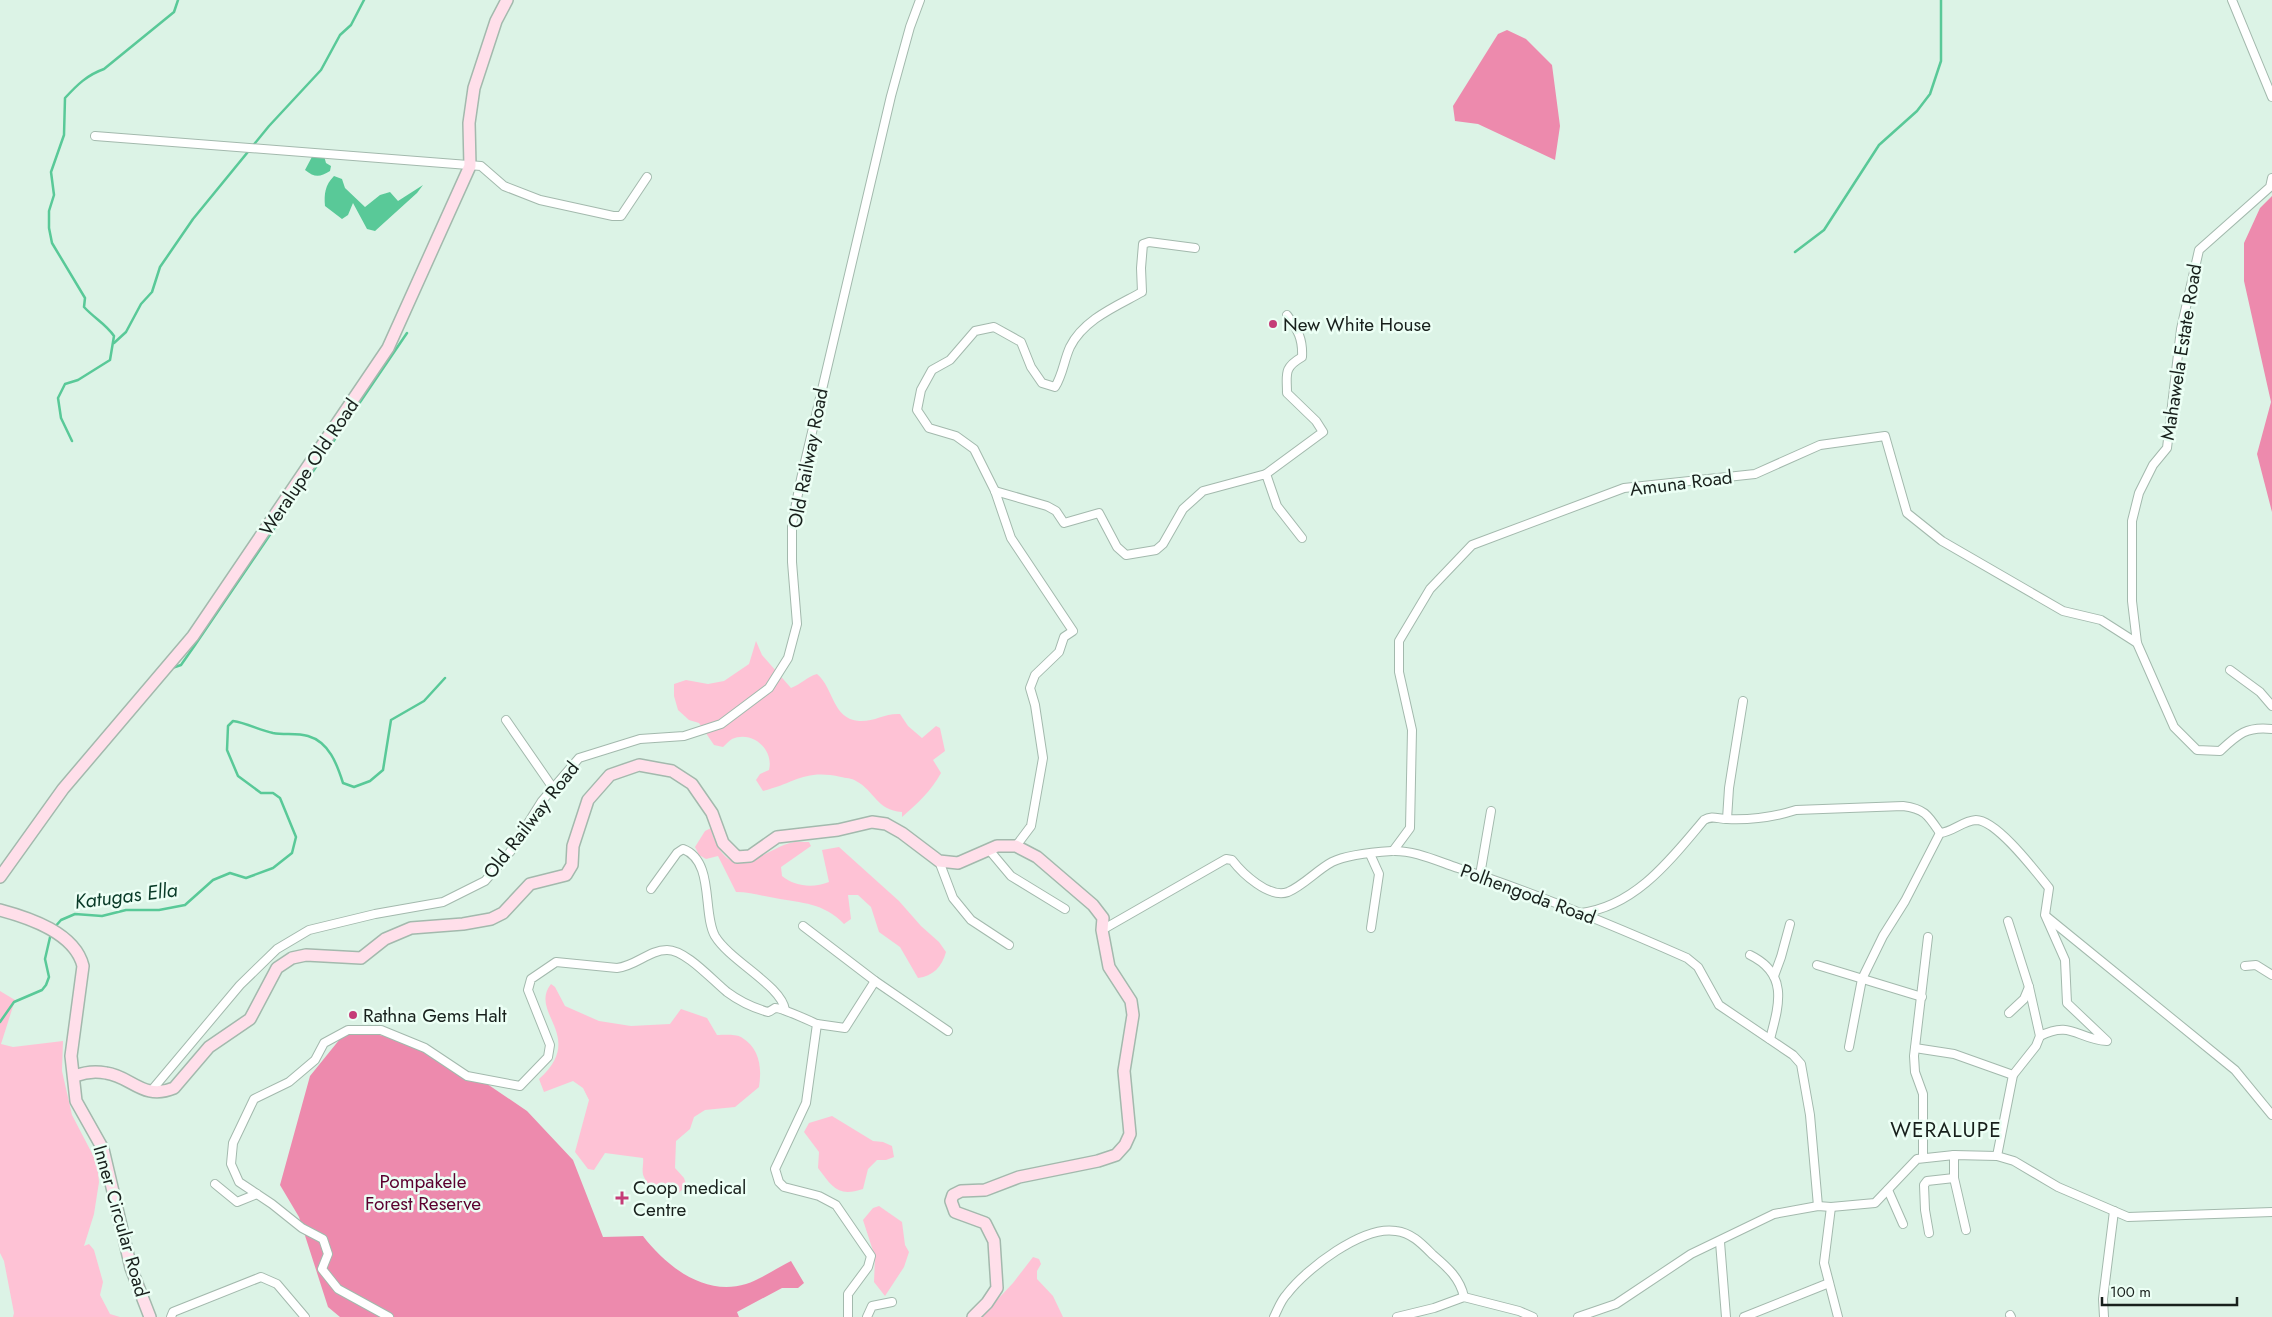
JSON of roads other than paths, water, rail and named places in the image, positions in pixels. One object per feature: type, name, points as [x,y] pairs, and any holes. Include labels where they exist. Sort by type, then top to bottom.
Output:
[{"type":"street","name":"Weralupe Old Road","points":[[0,877],[63,789],[193,636],[338,425],[388,348],[470,166],[469,123],[474,88],[496,21],[507,0]]},
{"type":"street","name":"Old Railway Road","points":[[151,1091],[240,985],[277,949],[309,930],[375,914],[443,902],[485,881],[510,852],[542,801],[579,758],[640,739],[684,736],[721,724],[770,688],[788,658],[797,624],[792,562],[792,524],[801,479],[891,96],[920,0]]},
{"type":"street","points":[[2232,0],[2272,97]]},
{"type":"street","points":[[95,136],[481,166],[504,186],[540,200],[613,216],[621,216],[626,211],[647,177]]},
{"type":"street","name":"Mahawela Estate Road","points":[[2272,178],[2270,187],[2199,250],[2181,328],[2167,448],[2153,465],[2138,493],[2132,521],[2132,601],[2137,643],[2174,727],[2197,750],[2220,750],[2239,733],[2260,727],[2272,729]]},
{"type":"street","points":[[1016,846],[1031,826],[1043,758],[1036,705],[1030,688],[1034,675],[1059,652],[1064,637],[1072,632],[1011,538],[995,491],[974,449],[956,436],[929,428],[918,410],[920,390],[932,370],[950,360],[975,331],[994,327],[1021,342],[1031,366],[1042,383],[1055,387],[1062,374],[1070,348],[1083,329],[1103,314],[1142,292],[1143,244],[1149,242],[1195,248]]},
{"type":"street","points":[[995,491],[1047,506],[1056,511],[1064,523],[1099,513],[1117,547],[1126,555],[1156,550],[1163,544],[1183,509],[1203,491],[1266,474],[1323,432],[1316,421],[1288,394],[1287,369],[1291,363],[1302,357],[1302,345],[1300,334],[1287,315]]},
{"type":"street","name":"Amuna Road","points":[[1393,851],[1410,828],[1412,730],[1399,672],[1399,641],[1430,589],[1472,545],[1624,488],[1755,474],[1820,445],[1885,436],[1907,513],[1942,541],[2063,611],[2101,620],[2137,643]]},
{"type":"street","points":[[1266,474],[1277,506],[1302,538]]},
{"type":"street","points":[[2230,670],[2260,692],[2272,706]]},
{"type":"street","points":[[1727,819],[1729,788],[1743,701]]},
{"type":"street","points":[[506,720],[553,788]]},
{"type":"street","points":[[75,1076],[85,1072],[108,1072],[137,1088],[165,1092],[174,1088],[209,1047],[250,1019],[277,968],[292,958],[306,955],[361,958],[385,939],[412,928],[463,924],[491,919],[503,913],[530,884],[566,875],[572,865],[573,846],[588,800],[610,775],[639,765],[672,771],[692,784],[712,813],[723,842],[736,857],[750,856],[777,837],[838,830],[872,822],[886,824],[902,833],[940,861],[958,863],[990,851],[997,846],[1016,846],[1037,857],[1092,905],[1103,918],[1102,930],[1109,966],[1131,1001],[1133,1015],[1124,1071],[1130,1134],[1125,1145],[1116,1155],[1098,1161],[1019,1177],[986,1190],[961,1191],[953,1195],[951,1201],[955,1212],[985,1223],[994,1241],[997,1288],[987,1303],[973,1317]]},
{"type":"street","points":[[1577,913],[1597,911],[1624,898],[1648,881],[1670,861],[1704,820],[1709,817],[1727,819],[1779,816],[1796,810],[1903,806],[1919,808],[1930,817],[1940,833]]},
{"type":"street","points":[[1480,875],[1491,811]]},
{"type":"street","points":[[1940,833],[1946,832],[1962,822],[1979,820],[2001,832],[2050,888],[2045,915],[2065,960],[2066,1003],[2107,1041],[2094,1040],[2069,1029],[2053,1029],[2040,1036]]},
{"type":"street","points":[[1849,1047],[1862,979],[1883,936],[1905,901],[1940,833]]},
{"type":"street","points":[[651,889],[677,853],[683,849],[691,852],[704,876],[714,934],[729,955],[781,996],[785,1010]]},
{"type":"street","points":[[990,851],[1011,876],[1066,909]]},
{"type":"street","name":"Polhengoda Road","points":[[1102,930],[1226,859],[1232,860],[1244,874],[1258,884],[1275,892],[1287,892],[1334,861],[1393,851],[1410,852],[1480,875],[1604,922],[1688,958],[1698,967],[1719,1005],[1793,1055],[1801,1064],[1810,1114],[1818,1206]]},
{"type":"street","points":[[1370,854],[1379,874],[1371,928]]},
{"type":"street","points":[[940,861],[953,898],[971,920],[1009,945]]},
{"type":"street","name":"Inner Circular Road","points":[[0,910],[51,930],[72,944],[80,956],[83,966],[71,1056],[75,1076],[76,1101],[103,1149],[131,1268],[150,1317]]},
{"type":"street","points":[[2045,915],[2235,1070],[2272,1115]]},
{"type":"street","points":[[1997,1156],[2013,1076],[2036,1046],[2040,1036],[2029,987],[2008,921]]},
{"type":"street","points":[[1774,976],[1790,924]]},
{"type":"street","points":[[804,926],[875,981],[948,1031]]},
{"type":"street","points":[[1923,1158],[1923,1094],[1915,1072],[1915,1048],[1928,937]]},
{"type":"street","points":[[389,1317],[338,1289],[322,1269],[328,1254],[323,1239],[302,1228],[238,1182],[231,1164],[233,1143],[254,1099],[289,1082],[315,1060],[324,1042],[348,1030],[380,1030],[426,1048],[467,1076],[520,1086],[548,1057],[550,1045],[528,990],[531,979],[556,962],[617,968],[626,967],[657,950],[670,950],[684,956],[728,993],[758,1009],[768,1012],[776,1008],[817,1024],[845,1028],[875,981]]},
{"type":"street","points":[[1750,955],[1762,961],[1774,976],[1779,989],[1779,1006],[1770,1039]]},
{"type":"street","points":[[2245,966],[2256,964],[2272,975]]},
{"type":"street","points":[[1817,965],[1922,998]]},
{"type":"street","points":[[2009,1013],[2024,999],[2029,987]]},
{"type":"street","points":[[817,1024],[806,1103],[775,1169],[779,1182],[784,1187],[819,1196],[836,1205],[871,1256],[868,1267],[848,1294],[848,1317]]},
{"type":"street","points":[[1915,1048],[1954,1054],[2013,1076]]},
{"type":"street","points":[[1954,1155],[1954,1178],[1966,1230]]},
{"type":"street","points":[[1578,1317],[1616,1304],[1691,1254],[1720,1242],[1774,1214],[1818,1206],[1831,1208],[1875,1203],[1917,1159],[1923,1158],[1954,1155],[1997,1156],[2014,1161],[2058,1187],[2128,1217],[2272,1212]]},
{"type":"street","points":[[1929,1233],[1925,1210],[1924,1185],[1927,1181],[1954,1178]]},
{"type":"street","points":[[215,1184],[237,1202],[257,1194]]},
{"type":"street","points":[[1888,1190],[1903,1224]]},
{"type":"street","points":[[1831,1208],[1824,1262],[1838,1317]]},
{"type":"street","points":[[2104,1317],[2103,1298],[2114,1211]]},
{"type":"street","points":[[1274,1317],[1286,1295],[1298,1280],[1326,1258],[1380,1230],[1396,1230],[1411,1235],[1450,1269],[1462,1286],[1464,1297]]},
{"type":"street","points":[[1720,1242],[1726,1317]]},
{"type":"street","points":[[171,1317],[173,1312],[261,1278],[277,1284],[305,1317]]},
{"type":"street","points":[[1744,1317],[1829,1283]]},
{"type":"street","points":[[1397,1317],[1434,1308],[1464,1297],[1519,1311],[1533,1317]]},
{"type":"street","points":[[866,1317],[872,1306],[892,1302]]},
{"type":"waterway","points":[[72,441],[61,418],[58,398],[65,384],[78,380],[110,360],[114,336],[84,307],[85,298],[52,243],[49,228],[49,211],[54,195],[51,172],[64,135],[65,98],[83,81],[92,74],[104,69],[174,12],[178,0]]},
{"type":"waterway","points":[[114,343],[126,332],[141,304],[152,292],[160,267],[193,219],[269,126],[321,70],[340,35],[351,25],[364,0]]},
{"type":"waterway","points":[[1795,252],[1824,230],[1879,145],[1917,111],[1930,94],[1941,61],[1941,0]]},
{"type":"waterway","points":[[172,668],[181,665],[407,333]]},
{"type":"waterway","points":[[54,928],[61,920],[75,914],[102,916],[126,910],[159,910],[185,905],[213,880],[230,873],[246,878],[273,868],[292,853],[296,837],[280,798],[273,793],[261,793],[238,776],[227,750],[228,726],[233,721],[273,733],[304,735],[315,739],[327,748],[338,768],[343,783],[354,787],[370,781],[383,770],[391,720],[424,701],[445,678]]},
{"type":"waterway","name":"Katugas Ella","points":[[0,1022],[14,1002],[42,990],[46,985],[49,977],[45,959],[51,933]]},
{"type":"place","name":"New White House","points":[[1273,324]]},
{"type":"place","name":"Rathna Gems Halt","points":[[353,1015]]},
{"type":"place","name":"Coop medical Centre","points":[[622,1198]]},
{"type":"district","name":"WERALUPE","points":[[1946,1130]]},
{"type":"park label","name":"Pompakele Forest Reserve","points":[[423,1192]]}]
